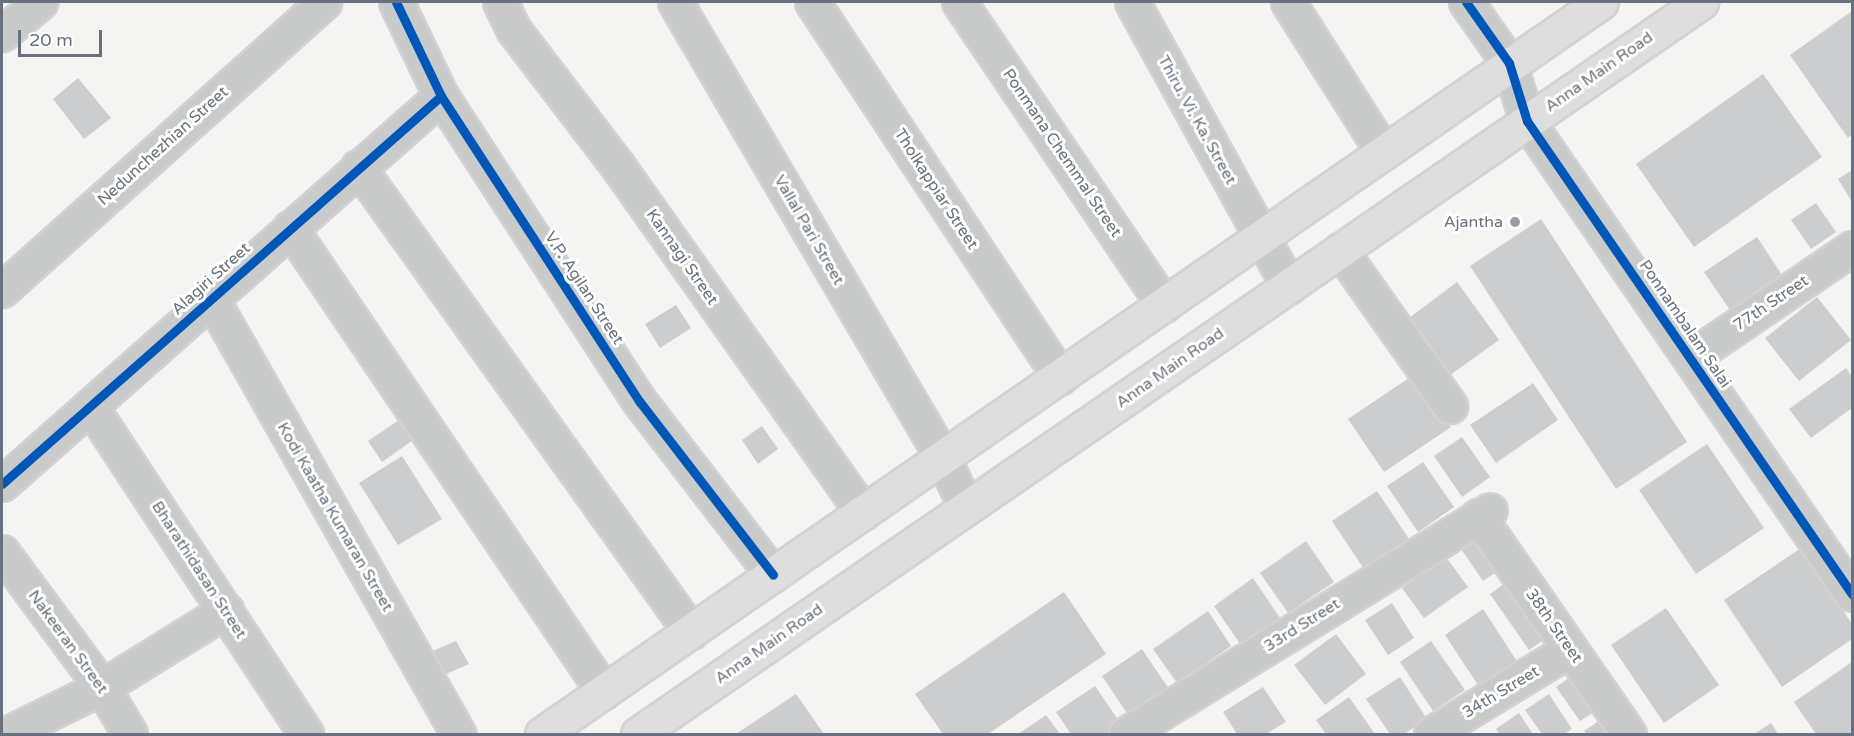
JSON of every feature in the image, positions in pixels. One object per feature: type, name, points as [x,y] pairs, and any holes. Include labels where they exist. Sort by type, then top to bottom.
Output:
[{"type":"main road","points":[[542,735],[1262,239],[1382,150],[1601,2]]},
{"type":"main road","name":"Anna Main Road","points":[[638,735],[1701,2]]},
{"type":"street","points":[[2,34],[40,2]]},
{"type":"street","name":"Nedunchezhian Street","points":[[2,290],[324,2]]},
{"type":"street","name":"V.P. Agilan Street","points":[[396,2],[441,96],[640,402],[773,575]]},
{"type":"street","name":"Kannagi Street","points":[[500,2],[513,29],[617,165],[863,513]]},
{"type":"street","name":"Vallal Pari Street","points":[[675,2],[943,458],[966,508]]},
{"type":"street","name":"Tholkappiar Street","points":[[812,2],[1060,377]]},
{"type":"street","name":"Ponmana Chemmal Street","points":[[959,2],[1164,305]]},
{"type":"street","name":"Thiru. Vi. Ka. Street","points":[[1132,2],[1289,286]]},
{"type":"street","points":[[1288,2],[1382,150]]},
{"type":"street","name":"Ponnambalam Salai","points":[[1466,2],[1509,63],[1527,121],[1852,594]]},
{"type":"street","name":"Alagiri Street","points":[[2,484],[441,96]]},
{"type":"street","points":[[358,167],[691,632]]},
{"type":"street","points":[[290,228],[604,692]]},
{"type":"street","name":"77th Street","points":[[1690,358],[1852,248]]},
{"type":"street","points":[[1340,250],[1450,406]]},
{"type":"street","name":"Kodi Kaatha Kumaran Street","points":[[212,300],[459,735]]},
{"type":"street","name":"Bharathidasan Street","points":[[90,406],[306,735]]},
{"type":"street","name":"38th Street","points":[[1484,513],[1570,649],[1629,735]]},
{"type":"street","name":"33rd Street","points":[[1126,735],[1484,513]]},
{"type":"street","name":"Nakeeran Street","points":[[2,552],[102,687],[130,735]]},
{"type":"street","points":[[7,735],[102,687],[226,610]]},
{"type":"street","name":"34th Street","points":[[1431,735],[1570,649]]},
{"type":"building","points":[[1852,11],[1852,134],[1848,138],[1790,55]]},
{"type":"building","points":[[1763,74],[1822,157],[1694,247],[1636,164]]},
{"type":"building","points":[[78,78],[111,118],[84,139],[53,99]]},
{"type":"building","points":[[1852,170],[1852,202],[1838,179]]},
{"type":"building","points":[[1816,203],[1836,232],[1811,249],[1791,220]]},
{"type":"building","points":[[1541,219],[1687,442],[1616,489],[1470,266]]},
{"type":"building","points":[[1757,237],[1782,275],[1730,310],[1704,272]]},
{"type":"building","points":[[1457,282],[1499,340],[1446,378],[1405,321]]},
{"type":"building","points":[[1817,297],[1851,340],[1799,381],[1765,338]]},
{"type":"building","points":[[676,305],[691,328],[660,348],[645,324]]},
{"type":"building","points":[[1846,368],[1852,377],[1852,408],[1811,438],[1789,409]]},
{"type":"building","points":[[1415,374],[1451,427],[1384,472],[1348,419]]},
{"type":"building","points":[[1533,383],[1558,420],[1496,463],[1470,425]]},
{"type":"building","points":[[402,418],[416,438],[382,462],[368,441]]},
{"type":"building","points":[[762,426],[778,449],[758,464],[742,440]]},
{"type":"building","points":[[1462,437],[1490,477],[1462,497],[1434,456]]},
{"type":"building","points":[[1707,444],[1764,528],[1696,574],[1639,490]]},
{"type":"building","points":[[402,456],[442,519],[398,545],[359,483]]},
{"type":"building","points":[[1423,462],[1454,507],[1418,532],[1387,486]]},
{"type":"building","points":[[1377,491],[1411,542],[1366,572],[1332,521]]},
{"type":"building","points":[[1480,532],[1504,567],[1483,581],[1459,546]]},
{"type":"building","points":[[1306,541],[1334,582],[1288,613],[1260,573]]},
{"type":"building","points":[[1801,548],[1852,624],[1852,639],[1782,687],[1724,600]]},
{"type":"building","points":[[1446,557],[1468,587],[1424,618],[1402,588]]},
{"type":"building","points":[[1516,575],[1555,632],[1529,650],[1490,594]]},
{"type":"building","points":[[1253,578],[1280,618],[1241,645],[1214,606]]},
{"type":"building","points":[[1064,592],[1106,654],[988,734],[943,734],[915,694]]},
{"type":"building","points":[[1392,603],[1414,638],[1388,655],[1365,620]]},
{"type":"building","points":[[1666,608],[1719,685],[1664,723],[1611,645]]},
{"type":"building","points":[[1483,609],[1518,663],[1480,688],[1445,635]]},
{"type":"building","points":[[1208,611],[1231,646],[1177,683],[1153,649]]},
{"type":"building","points":[[1336,634],[1366,674],[1325,705],[1294,665]]},
{"type":"building","points":[[456,641],[469,664],[439,677],[428,653]]},
{"type":"building","points":[[1431,641],[1465,690],[1433,711],[1400,662]]},
{"type":"building","points":[[1142,649],[1173,695],[1133,722],[1102,676]]},
{"type":"building","points":[[1852,662],[1852,734],[1816,734],[1794,702]]},
{"type":"building","points":[[1580,670],[1603,706],[1580,721],[1556,687]]},
{"type":"building","points":[[1400,677],[1427,719],[1404,734],[1390,734],[1366,699]]},
{"type":"building","points":[[1095,686],[1121,724],[1106,734],[1071,734],[1056,712]]},
{"type":"building","points":[[1263,687],[1286,722],[1266,734],[1237,734],[1223,712]]},
{"type":"building","points":[[796,694],[824,734],[736,734]]},
{"type":"building","points":[[1549,694],[1572,729],[1564,734],[1542,734],[1525,710]]},
{"type":"building","points":[[1349,697],[1375,734],[1326,734],[1316,720]]},
{"type":"building","points":[[1519,713],[1533,734],[1499,734],[1496,729]]},
{"type":"building","points":[[1046,715],[1060,734],[1018,734]]},
{"type":"building","points":[[1608,715],[1621,734],[1587,734],[1584,731]]},
{"type":"building","points":[[1771,723],[1778,734],[1754,734]]},
{"type":"cycle path","points":[[396,2],[441,96],[640,402],[773,575]]},
{"type":"cycle path","points":[[1466,2],[1509,63],[1527,121],[1852,594]]},
{"type":"cycle path","points":[[2,484],[441,96]]},
{"type":"place","name":"Ajantha","points":[[1515,222]]}]
